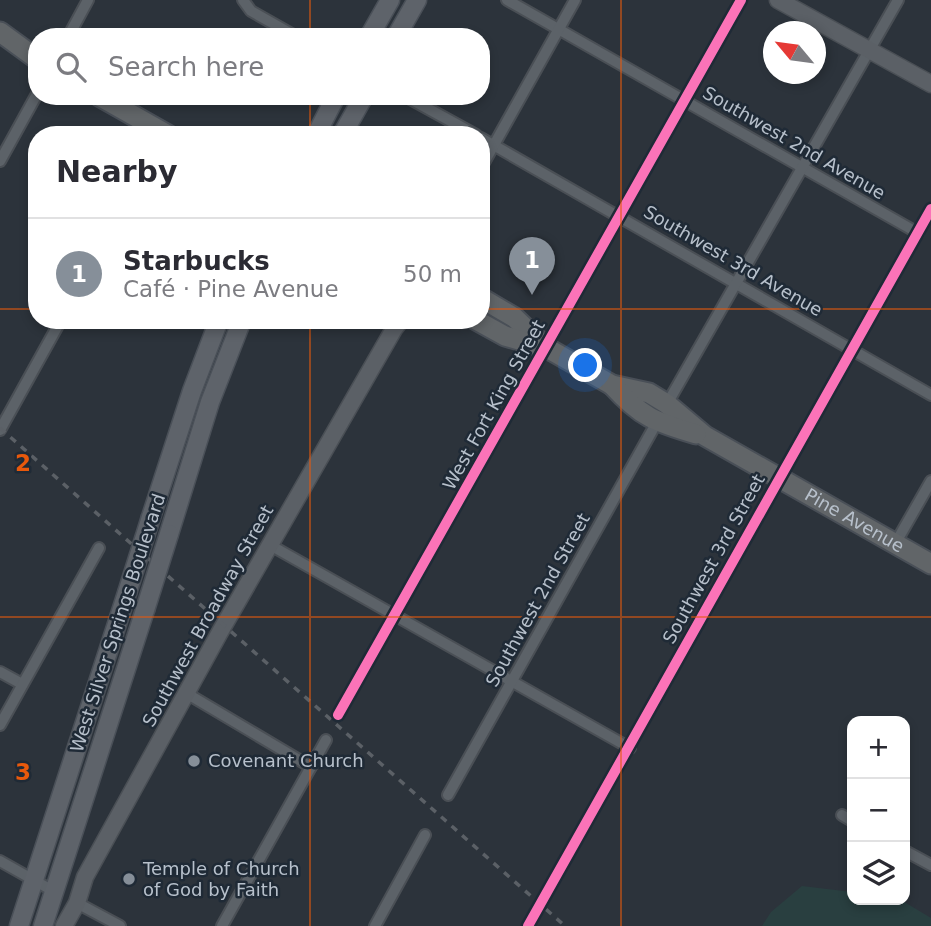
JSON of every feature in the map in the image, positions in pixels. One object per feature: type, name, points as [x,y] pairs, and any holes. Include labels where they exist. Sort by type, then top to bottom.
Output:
[{"type":"highway","points":[[0,32],[28,54]]},
{"type":"highway","points":[[0,48],[28,58]]},
{"type":"highway","points":[[115,105],[153,126]]},
{"type":"highway","name":"Pine Avenue","points":[[490,303],[515,317],[547,348],[612,385],[649,393],[667,404],[705,436],[931,564]]},
{"type":"highway","name":"Pine Avenue","points":[[490,328],[505,337],[547,348]]},
{"type":"highway","name":"Pine Avenue","points":[[612,385],[635,410],[657,422],[705,436]]},
{"type":"main road","points":[[374,28],[390,0]]},
{"type":"main road","points":[[401,28],[408,0]]},
{"type":"main road","points":[[402,28],[417,0]]},
{"type":"main road","points":[[321,126],[331,105]]},
{"type":"main road","points":[[347,126],[358,105]]},
{"type":"main road","name":"West Silver Springs Boulevard","points":[[19,926],[36,881],[195,380],[215,329]]},
{"type":"main road","name":"West Silver Springs Boulevard","points":[[43,926],[210,402],[238,329]]},
{"type":"street","points":[[73,28],[88,0]]},
{"type":"street","points":[[243,0],[251,11],[281,28]]},
{"type":"street","name":"Southwest 2nd Avenue","points":[[507,0],[918,233]]},
{"type":"street","points":[[490,152],[575,0]]},
{"type":"street","name":"West Fort King Street","points":[[338,715],[741,0]]},
{"type":"street","points":[[778,0],[931,84]]},
{"type":"street","points":[[667,404],[898,0]]},
{"type":"street","points":[[0,161],[31,105]]},
{"type":"street","points":[[421,105],[460,126]]},
{"type":"street","name":"Southwest 3rd Avenue","points":[[490,143],[931,395]]},
{"type":"street","name":"Southwest 3rd Street","points":[[528,926],[931,209]]},
{"type":"street","points":[[0,430],[56,329]]},
{"type":"street","name":"Southwest Broadway Street","points":[[64,926],[77,903],[85,877],[186,693],[394,329]]},
{"type":"street","name":"Southwest 2nd Street","points":[[448,795],[657,422]]},
{"type":"street","points":[[895,544],[931,481]]},
{"type":"street","points":[[270,545],[630,748]]},
{"type":"street","points":[[0,724],[99,548]]},
{"type":"street","points":[[0,672],[22,684]]},
{"type":"street","points":[[186,693],[312,766]]},
{"type":"street","points":[[222,926],[326,740]]},
{"type":"street","points":[[375,926],[425,835]]},
{"type":"street","points":[[910,853],[931,865]]},
{"type":"street","points":[[0,861],[55,892]]},
{"type":"street","points":[[77,903],[120,926]]},
{"type":"green space","points":[[802,886],[847,891],[847,905],[909,905],[931,918],[931,926],[762,926],[771,912]]},
{"type":"railway","points":[[0,428],[565,926]]},
{"type":"cycle path","points":[[338,715],[741,0]]},
{"type":"cycle path","points":[[528,926],[931,209]]},
{"type":"place","name":"Starbucks","points":[[532,295]]},
{"type":"place","name":"Covenant Church","points":[[194,761]]},
{"type":"place","name":"Temple of Church of God by Faith","points":[[129,879]]}]
